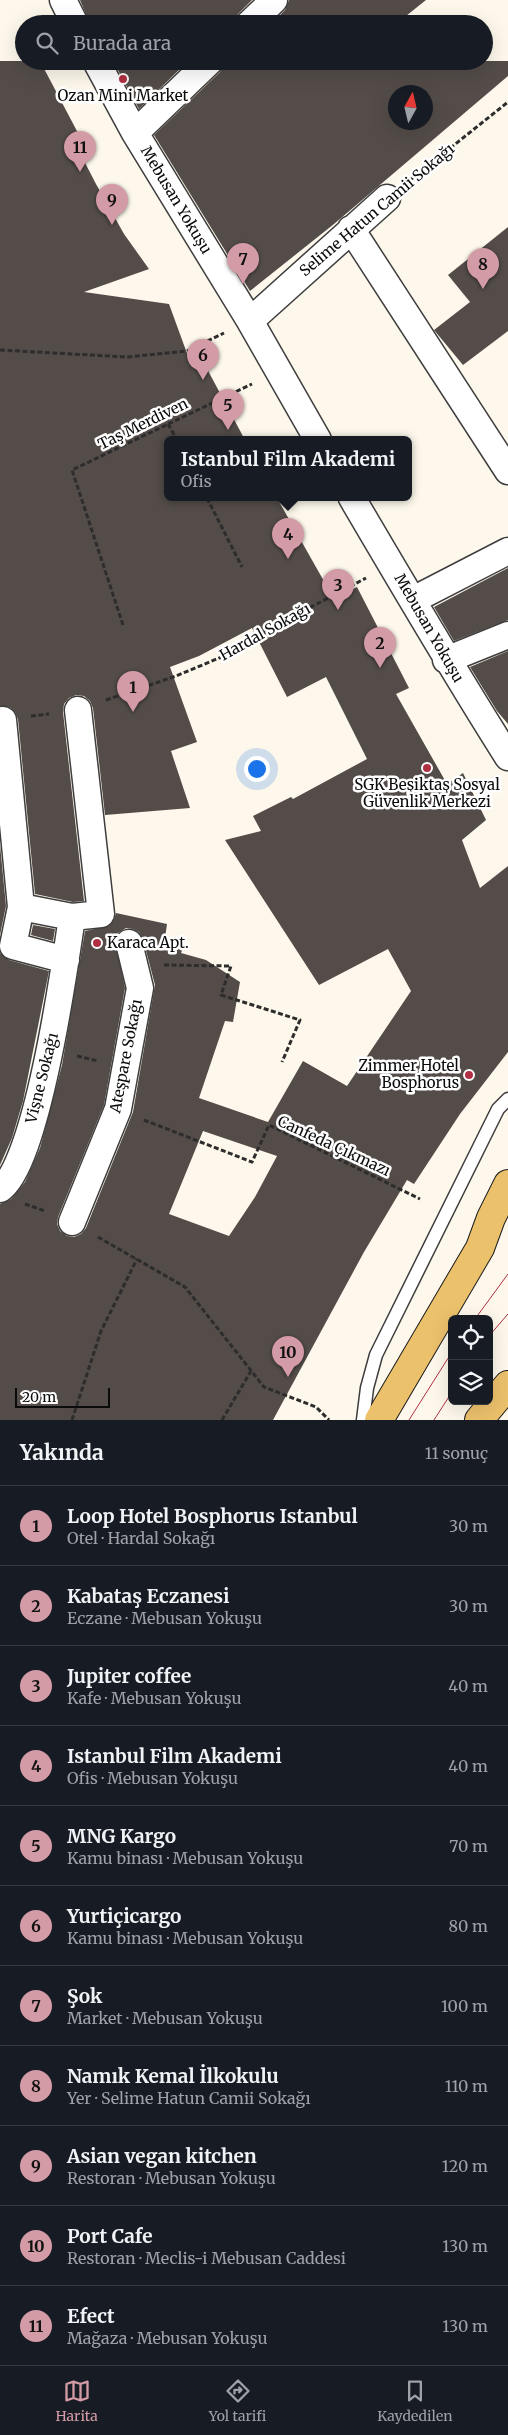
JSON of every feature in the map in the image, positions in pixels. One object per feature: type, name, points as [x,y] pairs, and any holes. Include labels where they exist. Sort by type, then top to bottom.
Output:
[{"type":"main road","points":[[379,1420],[480,1248],[491,1218],[508,1184]]},
{"type":"main road","points":[[479,1420],[508,1385]]},
{"type":"street","points":[[62,0],[70,15]]},
{"type":"street","points":[[258,15],[274,0]]},
{"type":"street","name":"Mebusan Yokuşu","points":[[101,70],[136,134],[250,321],[316,436]]},
{"type":"street","points":[[136,134],[201,70]]},
{"type":"street","name":"Selime Hatun Camii Sokağı","points":[[250,321],[387,198]]},
{"type":"street","points":[[351,229],[508,471]]},
{"type":"street","name":"Mebusan Yokuşu","points":[[354,501],[413,600],[446,660],[508,757]]},
{"type":"street","points":[[413,600],[508,551]]},
{"type":"street","points":[[446,660],[508,635]]},
{"type":"street","points":[[21,907],[72,917],[101,914],[78,710]]},
{"type":"street","points":[[3,720],[21,907],[13,946],[66,960]]},
{"type":"street","name":"Vişne Sokağı","points":[[9,1195],[7,1184],[26,1143],[51,1051],[72,917]]},
{"type":"street","name":"Ateşpare Sokağı","points":[[72,1222],[118,1109],[140,988],[131,954]]},
{"type":"lane","points":[[363,1420],[367,1388],[376,1355],[498,1109],[508,1099]]},
{"type":"path","name":"Selime Hatun Camii Sokağı","points":[[387,198],[508,102]]},
{"type":"path","points":[[0,350],[127,357],[187,351],[250,321]]},
{"type":"path","name":"Taş Merdiven","points":[[123,625],[72,470],[278,372]]},
{"type":"path","points":[[168,424],[175,436]]},
{"type":"path","points":[[208,501],[242,567]]},
{"type":"path","name":"Hardal Sokağı","points":[[3,720],[78,710],[176,676],[243,648],[274,626],[391,564]]},
{"type":"path","points":[[131,954],[231,966],[222,995],[300,1020],[282,1062]]},
{"type":"path","points":[[51,1051],[126,1066]]},
{"type":"path","name":"Canfeda Çıkmazı","points":[[118,1109],[252,1162],[269,1125],[420,1199]]},
{"type":"path","points":[[9,1195],[72,1222],[184,1287],[264,1387],[316,1408],[329,1420]]},
{"type":"path","points":[[72,1420],[101,1331],[137,1259]]},
{"type":"path","points":[[222,1420],[251,1371]]},
{"type":"building","points":[[80,0],[252,0],[238,15],[86,15]]},
{"type":"building","points":[[289,0],[426,0],[407,15],[280,15],[285,10]]},
{"type":"building","points":[[0,61],[15,61],[15,70],[45,70],[78,133],[81,155],[96,184],[124,234],[149,269],[84,292],[169,304],[192,367],[205,365],[243,436],[164,436],[164,501],[279,501],[334,599],[357,587],[409,688],[396,694],[447,784],[463,773],[486,820],[462,840],[480,888],[508,866],[508,1052],[460,1114],[414,1184],[407,1180],[364,1252],[273,1420],[0,1420],[0,1204],[11,1199],[25,1182],[40,1148],[62,1065],[85,931],[109,926],[114,920],[116,913],[167,924],[165,938],[184,946],[181,953],[206,960],[240,982],[233,1022],[225,1021],[199,1098],[268,1122],[303,1061],[347,1086],[411,991],[388,949],[319,985],[225,840],[261,831],[253,816],[291,797],[293,799],[367,759],[326,677],[287,697],[252,628],[199,656],[170,667],[197,742],[171,751],[190,808],[105,815],[93,708],[90,701],[84,696],[76,695],[69,698],[64,704],[63,712],[84,901],[73,902],[35,894],[18,719],[10,707],[0,706]],"holes":[[[126,928],[139,932],[143,939],[155,985],[133,1112],[86,1228],[81,1234],[74,1237],[67,1236],[60,1231],[57,1224],[58,1217],[104,1105],[125,988],[115,939],[118,933]],[[203,1131],[277,1156],[255,1197],[229,1236],[169,1214]]]},
{"type":"building","points":[[493,61],[508,61],[508,76],[334,224],[250,291],[154,135],[221,70],[493,70]]},
{"type":"building","points":[[118,70],[179,70],[139,109]]},
{"type":"building","points":[[508,227],[508,331],[463,365],[434,330],[470,302],[448,275]]},
{"type":"building","points":[[508,568],[508,620],[454,641],[434,607]]},
{"type":"building","points":[[508,651],[508,724],[497,711],[470,667]]},
{"type":"building","points":[[0,845],[6,906],[0,935]]},
{"type":"building","points":[[33,925],[55,929],[53,941],[31,935]]},
{"type":"building","points":[[0,953],[9,960],[49,971],[23,1101],[12,1138],[0,1165]]},
{"type":"tram line","points":[[478,1315],[508,1274]]},
{"type":"tram line","points":[[493,1331],[508,1314]]},
{"type":"tram line","points":[[409,1420],[448,1358]]},
{"type":"tram line","points":[[434,1420],[448,1398]]},
{"type":"place","name":"Ozan Mini Market","points":[[123,79]]},
{"type":"place","name":"Efect","points":[[80,172]]},
{"type":"place","name":"Asian vegan kitchen","points":[[112,225]]},
{"type":"place","name":"Şok","points":[[243,284]]},
{"type":"place","name":"Namık Kemal İlkokulu","points":[[483,289]]},
{"type":"place","name":"Yurtiçicargo","points":[[203,380]]},
{"type":"place","name":"MNG Kargo","points":[[228,430]]},
{"type":"place","name":"Istanbul Film Akademi","points":[[288,559]]},
{"type":"place","name":"Jupiter coffee","points":[[338,610]]},
{"type":"place","name":"Kabataş Eczanesi","points":[[380,668]]},
{"type":"place","name":"Loop Hotel Bosphorus Istanbul","points":[[133,712]]},
{"type":"place","name":"SGK Beşiktaş Sosyal Güvenlik Merkezi","points":[[427,768]]},
{"type":"place","name":"Karaca Apt.","points":[[97,943]]},
{"type":"place","name":"Zimmer Hotel Bosphorus","points":[[469,1075]]},
{"type":"place","name":"Port Cafe","points":[[288,1377]]}]
